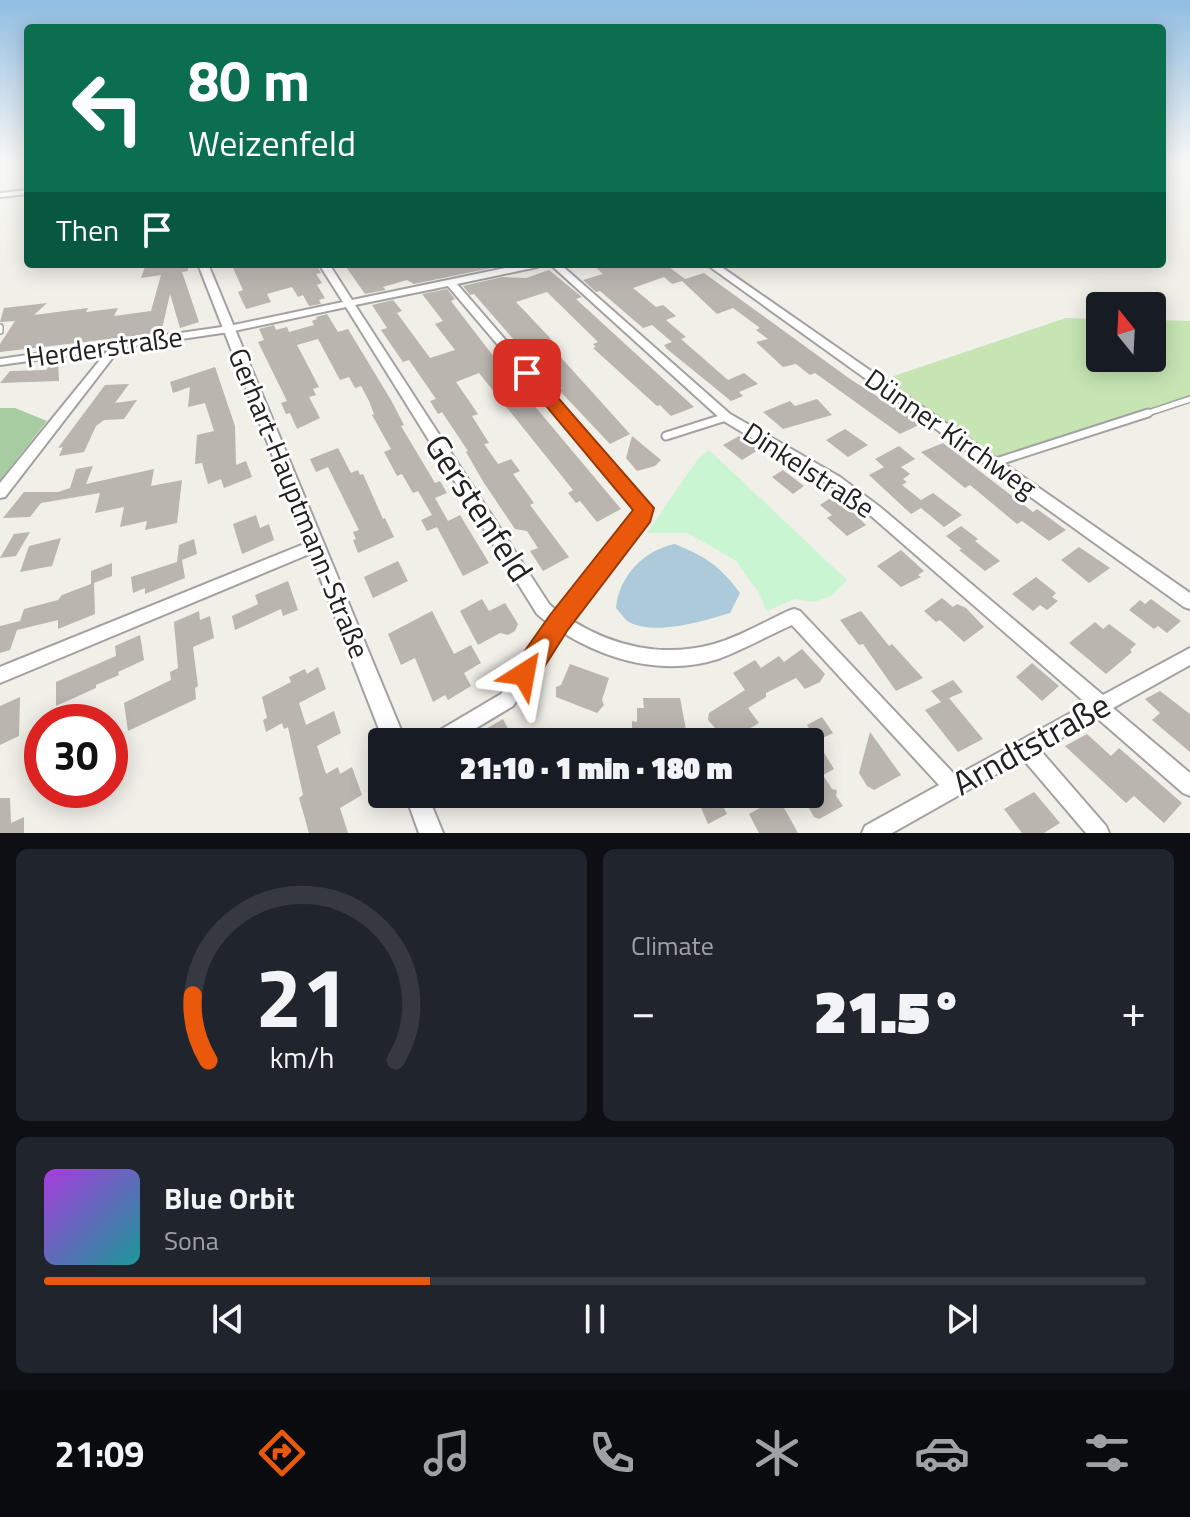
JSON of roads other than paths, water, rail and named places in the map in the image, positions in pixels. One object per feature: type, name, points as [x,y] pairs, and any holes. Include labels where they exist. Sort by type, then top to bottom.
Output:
[{"type":"street","name":"Gerhart-Hauptmann-Straße","points":[[205,268],[389,728]]},
{"type":"street","name":"Gerstenfeld","points":[[327,268],[543,609],[559,623],[589,641],[635,656],[683,659],[716,651],[794,616],[954,787]]},
{"type":"street","name":"Herderstraße","points":[[0,362],[229,329],[518,268]]},
{"type":"street","name":"Dinkelstraße","points":[[559,268],[726,417],[835,481],[875,511],[1190,786]]},
{"type":"street","name":"Dünner Kirchweg","points":[[717,268],[1190,602]]},
{"type":"street","points":[[450,282],[644,508],[642,516],[559,623],[507,700],[460,728]]},
{"type":"street","points":[[0,493],[117,345]]},
{"type":"street","points":[[0,675],[314,546]]},
{"type":"street","name":"Arndtstraße","points":[[872,833],[1190,656]]},
{"type":"street","points":[[1026,748],[1099,833]]},
{"type":"street","points":[[421,808],[431,833]]},
{"type":"lane","points":[[993,463],[1190,399]]},
{"type":"lane","points":[[666,436],[726,417]]},
{"type":"water","points":[[675,544],[712,563],[733,584],[740,593],[730,613],[666,627],[652,628],[629,622],[616,608],[622,585],[644,558]]}]
